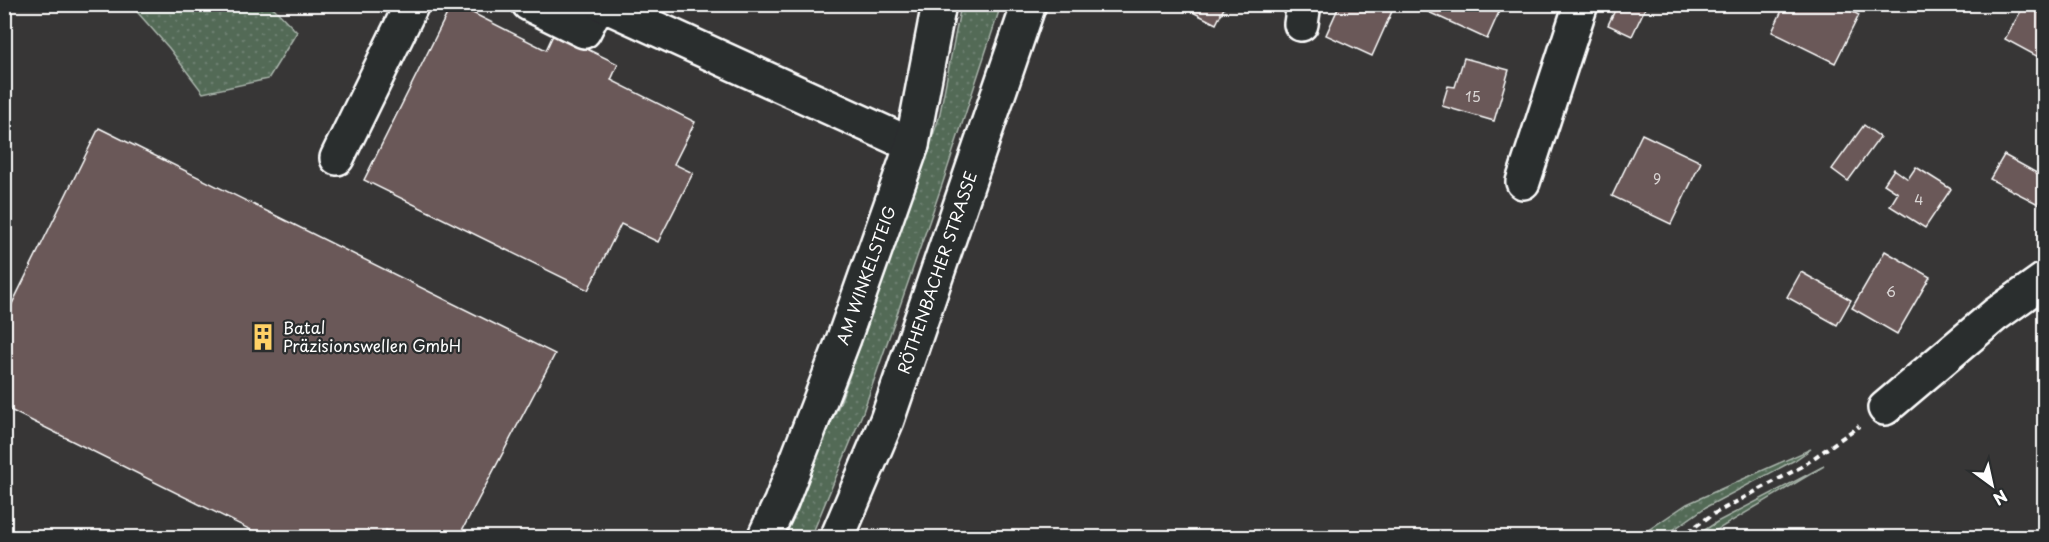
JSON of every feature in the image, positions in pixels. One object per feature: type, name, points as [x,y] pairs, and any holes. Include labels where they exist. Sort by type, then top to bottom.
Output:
[{"type":"street","points":[[337,158],[412,4]]},
{"type":"street","points":[[530,4],[584,31],[600,4],[912,145]]},
{"type":"street","name":"AM WINKELSTEIG","points":[[764,537],[781,502],[844,338],[912,145],[939,4]]},
{"type":"street","name":"RÖTHENBACHER STRASSE","points":[[837,537],[887,420],[1029,4]]},
{"type":"street","points":[[1523,182],[1581,4]]},
{"type":"street","points":[[1885,408],[1995,315],[2044,280]]},
{"type":"path","points":[[1679,537],[1710,516],[1801,467],[1885,408]]},
{"type":"green space","points":[[131,5],[271,5],[297,32],[268,79],[203,93],[169,48]]},
{"type":"green space","points":[[961,5],[1001,5],[943,182],[863,412],[811,537],[779,538],[840,403],[939,118]]},
{"type":"green space","points":[[1811,449],[1795,460],[1706,507],[1663,537],[1638,537],[1687,504]]},
{"type":"green space","points":[[1824,466],[1707,537],[1694,537],[1717,522]]},
{"type":"building","points":[[452,4],[546,50],[554,33],[618,64],[611,80],[695,122],[674,164],[693,173],[658,242],[621,224],[588,290],[364,180]]},
{"type":"building","points":[[1177,4],[1226,4],[1216,24]]},
{"type":"building","points":[[1340,4],[1384,4],[1393,9],[1372,56],[1326,35]]},
{"type":"building","points":[[1411,4],[1483,4],[1499,12],[1487,39]]},
{"type":"building","points":[[1618,4],[1647,4],[1632,36],[1608,25]]},
{"type":"building","points":[[1785,4],[1837,4],[1859,15],[1835,63],[1772,32]]},
{"type":"building","points":[[2025,4],[2044,15],[2044,60],[2005,39]]},
{"type":"building","points":[[1464,58],[1509,70],[1494,121],[1442,106],[1448,86],[1455,87]]},
{"type":"building","points":[[1864,125],[1880,137],[1848,181],[1832,169]]},
{"type":"building","name":"Batal Präzisionswellen GmbH","points":[[99,128],[555,354],[458,538],[399,538],[386,530],[382,538],[267,538],[4,407],[4,320]]},
{"type":"building","points":[[1642,134],[1701,162],[1671,224],[1612,196]]},
{"type":"building","points":[[2004,155],[2044,177],[2044,207],[1990,179]]},
{"type":"building","points":[[1916,167],[1951,189],[1925,228],[1890,206],[1898,193],[1884,184],[1894,169],[1908,179]]},
{"type":"building","points":[[1885,251],[1930,277],[1897,334],[1852,308]]},
{"type":"building","points":[[1801,272],[1851,300],[1837,325],[1787,297]]},
{"type":"place","name":"Batal Präzisionswellen GmbH","points":[[263,337]]}]
